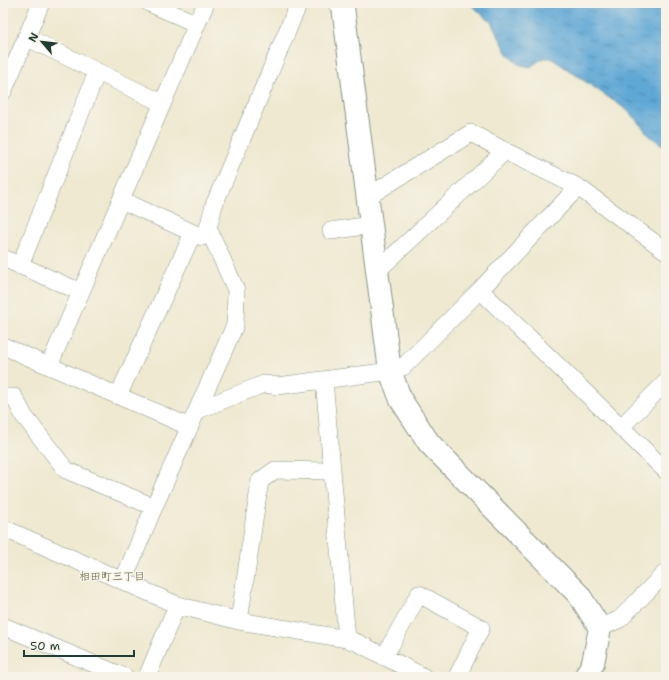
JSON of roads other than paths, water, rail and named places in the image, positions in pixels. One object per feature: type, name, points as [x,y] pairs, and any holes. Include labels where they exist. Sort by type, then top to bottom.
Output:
[{"type":"street","points":[[3,92],[41,3]]},
{"type":"street","points":[[148,3],[197,24]]},
{"type":"street","points":[[49,366],[206,3]]},
{"type":"street","points":[[123,581],[154,507],[235,325],[236,290],[208,228],[214,205],[299,3]]},
{"type":"street","points":[[340,3],[343,7],[376,272],[390,371],[401,400],[429,443],[578,595],[600,628],[593,663],[585,677]]},
{"type":"street","points":[[26,37],[162,103]]},
{"type":"street","points":[[20,266],[97,72]]},
{"type":"street","points":[[367,198],[471,134],[578,187],[666,251]]},
{"type":"street","points":[[376,272],[505,151]]},
{"type":"street","points":[[198,410],[264,384],[278,386],[390,371],[403,367],[480,290],[578,187]]},
{"type":"street","points":[[121,200],[215,243]]},
{"type":"street","points":[[331,231],[370,225]]},
{"type":"street","points":[[118,396],[193,233]]},
{"type":"street","points":[[3,258],[81,292]]},
{"type":"street","points":[[480,290],[666,471]]},
{"type":"street","points":[[3,346],[190,427]]},
{"type":"street","points":[[324,380],[347,639]]},
{"type":"street","points":[[621,427],[666,382]]},
{"type":"street","points":[[3,397],[14,397],[24,416],[66,470],[154,507]]},
{"type":"street","points":[[239,621],[260,481],[275,470],[331,471]]},
{"type":"street","points":[[3,528],[177,605],[239,621],[347,639],[358,643],[424,677]]},
{"type":"street","points":[[600,628],[620,619],[666,572]]},
{"type":"street","points":[[384,657],[419,594],[480,628],[457,677]]},
{"type":"street","points":[[147,677],[177,605]]},
{"type":"street","points":[[3,626],[125,677]]},
{"type":"water","points":[[469,3],[666,3],[666,147],[651,137],[627,110],[551,58],[543,58],[530,67],[518,64],[508,54],[491,22]]},
{"type":"district","name":"相田町三丁目","points":[[112,576]]}]
